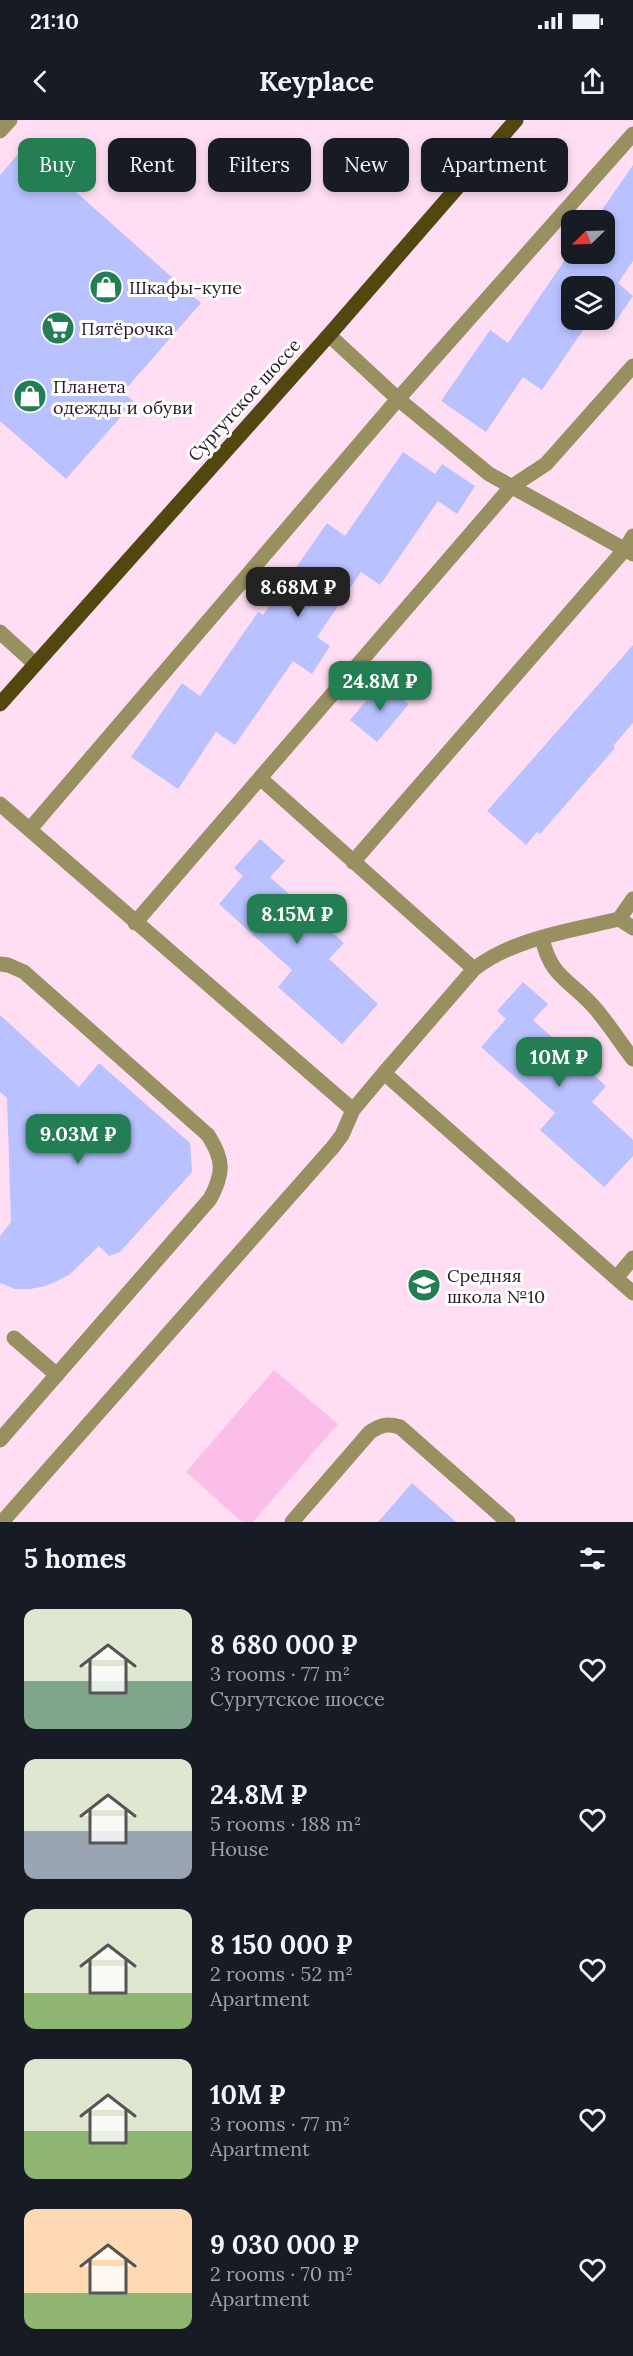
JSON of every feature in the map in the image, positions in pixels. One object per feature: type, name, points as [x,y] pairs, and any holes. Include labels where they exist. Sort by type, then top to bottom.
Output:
[{"type":"main road","name":"Сургутское шоссе","points":[[0,704],[329,335],[516,120]]},
{"type":"lane","points":[[0,131],[10,120]]},
{"type":"lane","points":[[30,830],[398,399],[633,134]]},
{"type":"lane","points":[[329,335],[398,399],[489,474],[631,546],[353,862]]},
{"type":"lane","points":[[135,923],[511,487],[546,464],[633,366]]},
{"type":"lane","points":[[0,632],[35,664]]},
{"type":"lane","points":[[261,778],[474,969]]},
{"type":"lane","points":[[0,804],[352,1110]]},
{"type":"lane","points":[[619,920],[633,899]]},
{"type":"lane","points":[[2,1522],[333,1147],[342,1135],[352,1110],[474,969],[489,957],[504,950],[542,938],[619,920],[633,928]]},
{"type":"lane","points":[[542,938],[547,957],[553,968],[596,1009],[633,1059]]},
{"type":"lane","points":[[0,964],[24,972],[208,1135],[218,1150],[221,1166],[219,1181],[210,1199],[0,1440]]},
{"type":"lane","points":[[384,1073],[633,1293]]},
{"type":"lane","points":[[616,1278],[633,1257]]},
{"type":"lane","points":[[14,1338],[57,1376]]},
{"type":"lane","points":[[292,1522],[370,1432],[380,1426],[390,1424],[400,1427],[508,1522]]},
{"type":"shaded area","points":[[274,1370],[338,1424],[253,1522],[242,1522],[186,1472]]},
{"type":"building","points":[[18,154],[18,192],[76,192],[201,303],[123,392],[134,402],[66,479],[0,421],[0,175]]},
{"type":"building","points":[[633,165],[633,261],[618,283],[633,296],[616,321],[615,276],[561,276],[561,330],[583,330],[542,390],[523,377],[486,432],[441,401],[490,330],[508,343],[562,264],[615,264],[615,210],[602,210]]},
{"type":"building","points":[[403,452],[435,474],[442,464],[475,486],[457,514],[438,501],[380,585],[361,572],[317,637],[330,646],[312,674],[293,661],[235,745],[216,732],[178,789],[131,757],[182,683],[200,696],[258,612],[263,615],[327,523],[345,536]]},
{"type":"building","points":[[633,645],[633,723],[613,746],[615,748],[540,834],[537,832],[526,845],[487,811]]},
{"type":"building","points":[[382,682],[409,704],[377,742],[350,720]]},
{"type":"building","points":[[260,839],[285,861],[270,877],[344,943],[329,959],[378,1004],[342,1044],[278,987],[292,970],[219,904],[243,876],[234,868]]},
{"type":"building","points":[[523,982],[548,1004],[533,1020],[606,1086],[592,1102],[633,1140],[633,1156],[604,1187],[540,1130],[555,1113],[481,1047],[506,1019],[497,1011]]},
{"type":"building","points":[[0,1015],[79,1087],[99,1063],[190,1143],[192,1172],[120,1252],[109,1256],[99,1246],[69,1275],[46,1286],[30,1289],[15,1289],[0,1283],[0,1236],[11,1222],[7,1098],[0,1092]]},
{"type":"building","points":[[412,1483],[456,1522],[378,1522]]},
{"type":"place","name":"Шкафы-купе","points":[[106,287]]},
{"type":"place","name":"Пятёрочка","points":[[58,328]]},
{"type":"place","name":"Планета одежды и обуви","points":[[30,396]]},
{"type":"place","name":"Средняя школа №10","points":[[424,1285]]}]
